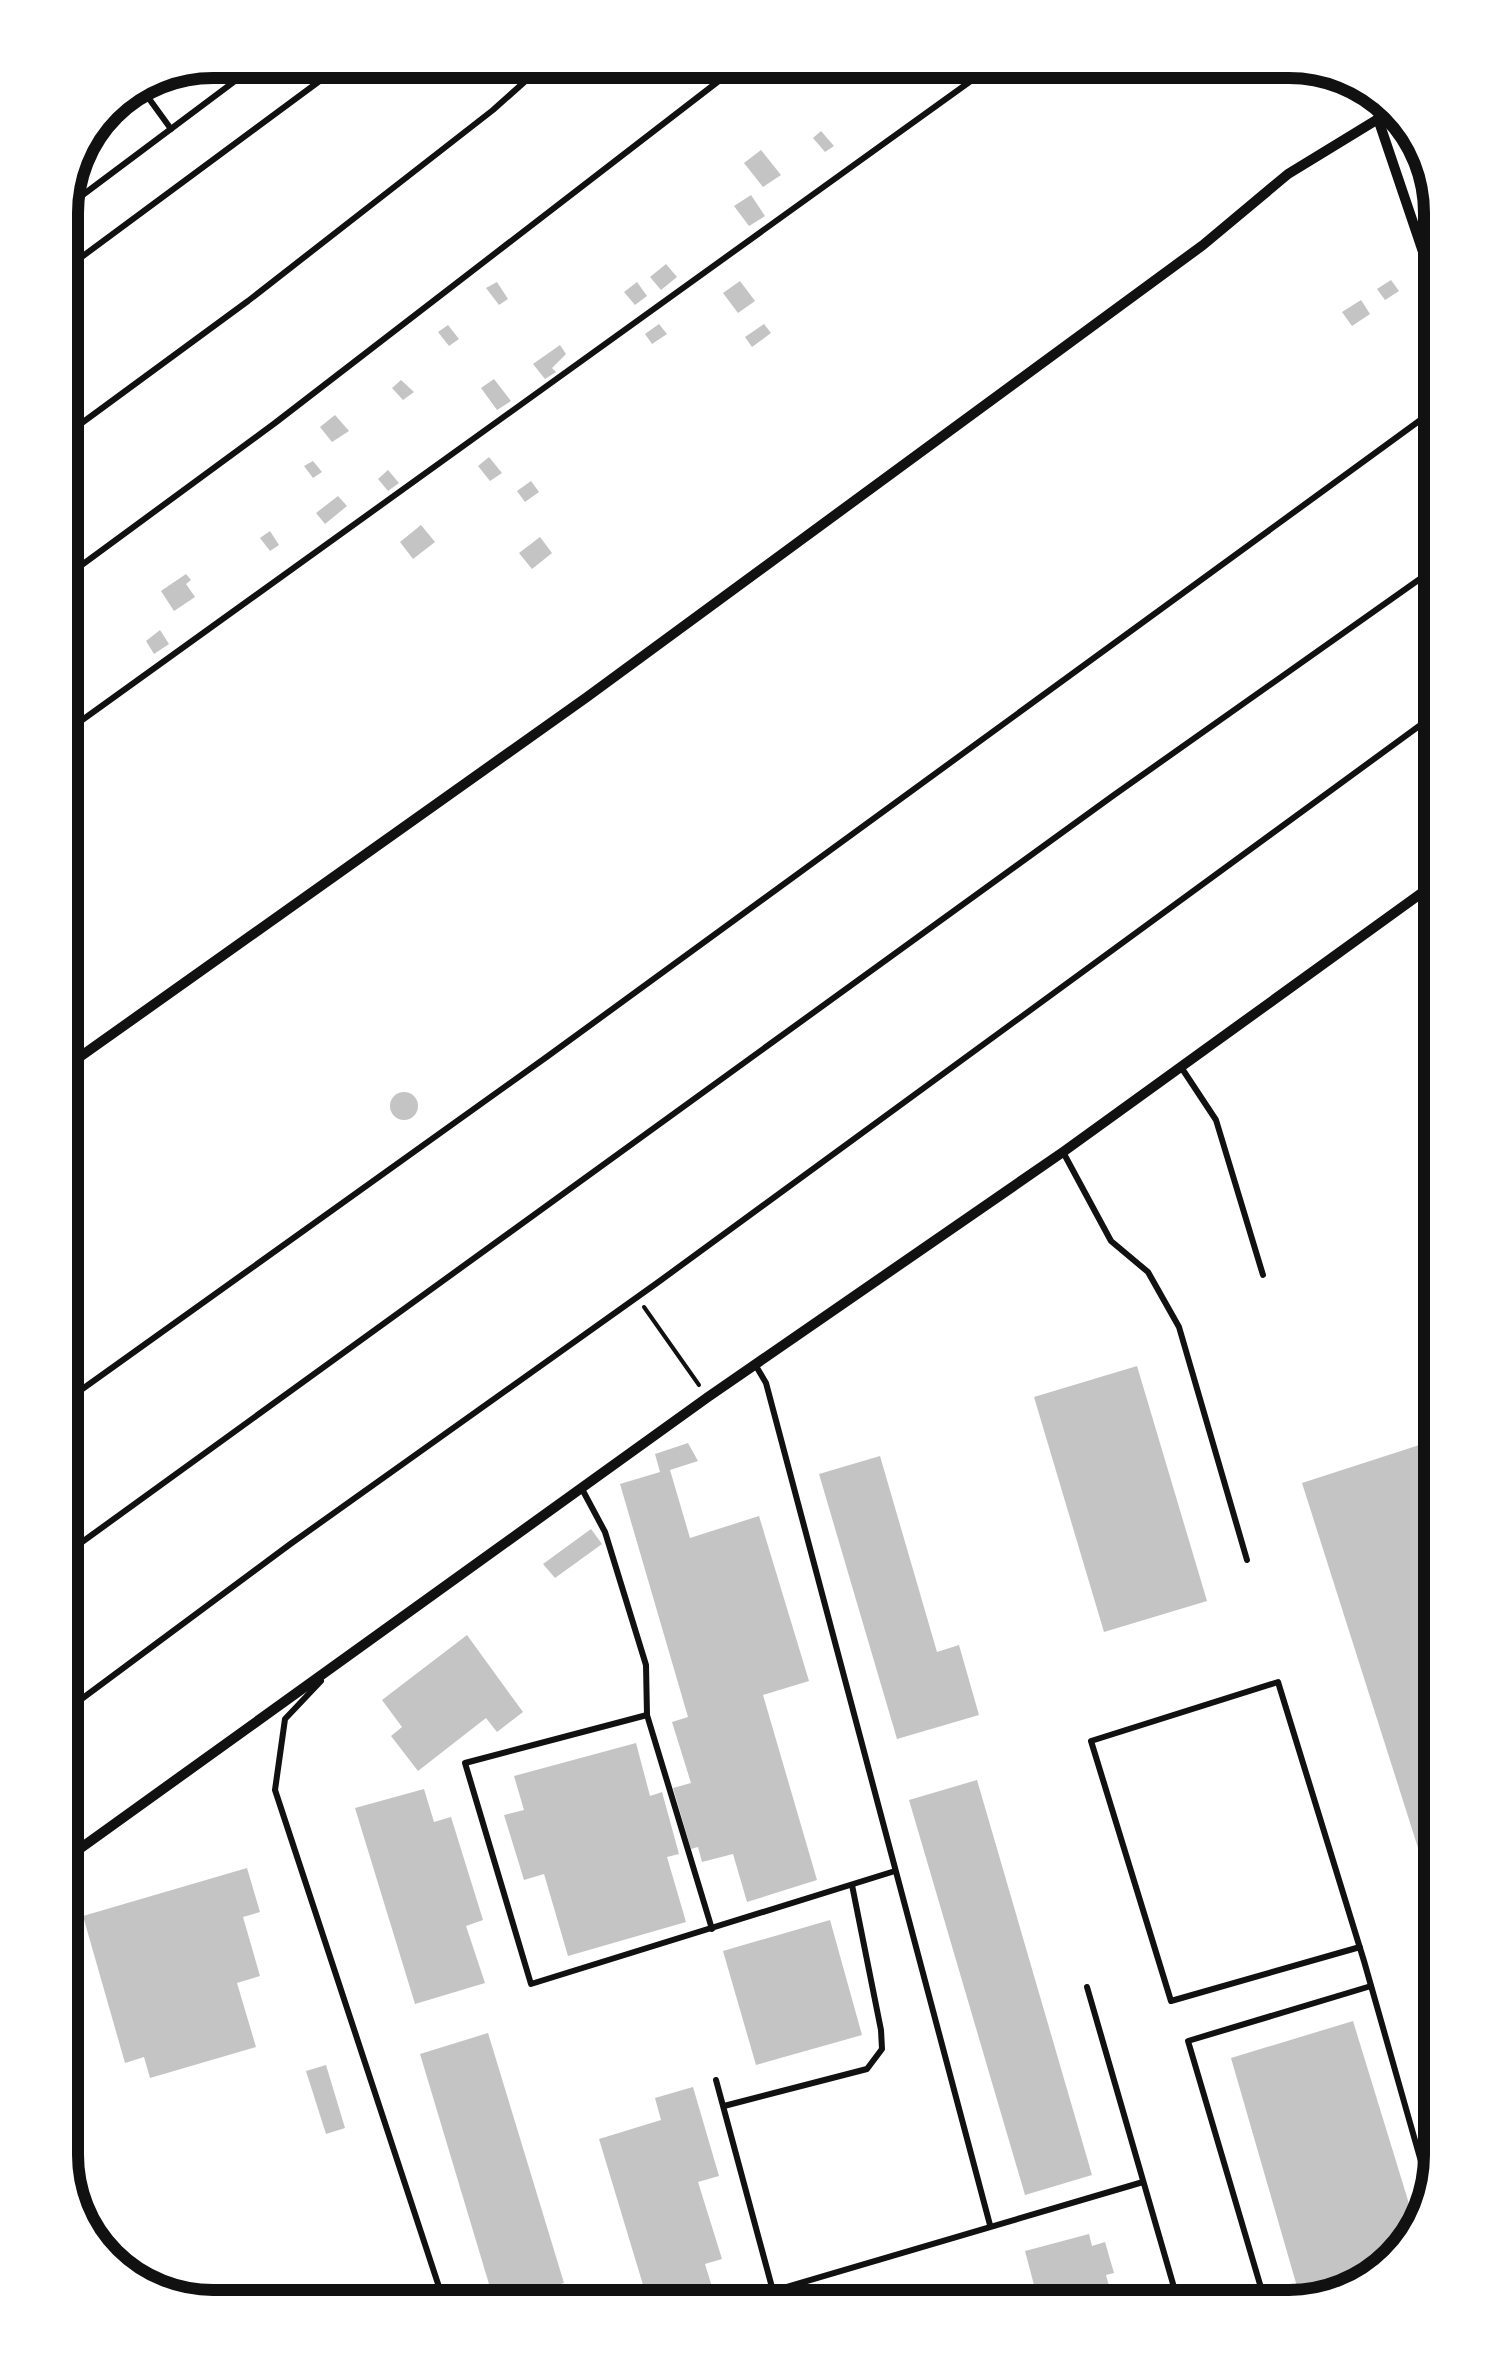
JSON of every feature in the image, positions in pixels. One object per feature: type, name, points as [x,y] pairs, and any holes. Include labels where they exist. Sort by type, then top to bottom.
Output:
[{"type":"street","points":[[78,1058],[618,674],[1203,245],[1288,174],[1378,119],[1424,255]]},
{"type":"street","points":[[78,1850],[708,1396],[1063,1152],[1424,892]]},
{"type":"lane","points":[[79,198],[239,78]]},
{"type":"lane","points":[[78,260],[324,78]]},
{"type":"lane","points":[[78,426],[248,301],[529,78]]},
{"type":"lane","points":[[78,567],[275,423],[723,78]]},
{"type":"lane","points":[[78,723],[975,78]]},
{"type":"lane","points":[[147,95],[171,128]]},
{"type":"lane","points":[[1376,110],[1378,119]]},
{"type":"lane","points":[[78,1392],[548,1056],[1424,417]]},
{"type":"lane","points":[[78,1545],[1114,794],[1424,576]]},
{"type":"lane","points":[[78,1701],[1424,722]]},
{"type":"lane","points":[[1181,1067],[1216,1120],[1263,1275]]},
{"type":"lane","points":[[1063,1152],[1110,1241],[1148,1272],[1179,1328],[1247,1560]]},
{"type":"lane","points":[[755,1364],[766,1383],[990,2226]]},
{"type":"lane","points":[[581,1488],[605,1532],[646,1665],[648,1716],[712,1929]]},
{"type":"lane","points":[[328,1673],[285,1720],[275,1790],[440,2290]]},
{"type":"lane","points":[[1360,1946],[1171,2001],[1091,1741],[1278,1682],[1360,1946],[1423,2167]]},
{"type":"lane","points":[[648,1716],[465,1764],[531,1984],[894,1872]]},
{"type":"lane","points":[[724,2106],[867,2068],[882,2049],[852,1884]]},
{"type":"lane","points":[[1087,1986],[1175,2290]]},
{"type":"lane","points":[[1262,2290],[1188,2040],[1371,1986]]},
{"type":"lane","points":[[716,2080],[773,2290],[1143,2182]]},
{"type":"path","points":[[638,1297],[708,1396]]},
{"type":"building","points":[[821,131],[834,146],[825,152],[813,138]]},
{"type":"building","points":[[761,150],[781,175],[763,187],[744,163]]},
{"type":"building","points":[[751,195],[765,216],[749,226],[734,206]]},
{"type":"building","points":[[666,264],[677,277],[661,290],[650,277]]},
{"type":"building","points":[[1391,280],[1399,291],[1385,300],[1377,289]]},
{"type":"building","points":[[740,281],[755,301],[738,313],[723,293]]},
{"type":"building","points":[[497,282],[508,299],[499,305],[486,288]]},
{"type":"building","points":[[637,282],[647,296],[635,305],[624,292]]},
{"type":"building","points":[[1361,300],[1370,314],[1352,326],[1342,312]]},
{"type":"building","points":[[659,324],[667,334],[652,344],[645,334]]},
{"type":"building","points":[[764,324],[771,333],[752,347],[745,337]]},
{"type":"building","points":[[448,325],[459,339],[449,346],[438,332]]},
{"type":"building","points":[[560,345],[566,354],[552,368],[556,372],[545,379],[533,364]]},
{"type":"building","points":[[494,379],[511,401],[497,410],[481,388]]},
{"type":"building","points":[[401,380],[414,392],[403,400],[392,388]]},
{"type":"building","points":[[335,415],[349,431],[332,442],[320,427]]},
{"type":"building","points":[[489,457],[502,473],[490,481],[478,466]]},
{"type":"building","points":[[313,461],[322,472],[313,478],[304,466]]},
{"type":"building","points":[[388,470],[399,483],[388,491],[378,479]]},
{"type":"building","points":[[531,481],[539,492],[525,502],[517,491]]},
{"type":"building","points":[[338,496],[347,506],[325,524],[316,513]]},
{"type":"building","points":[[421,525],[435,542],[413,559],[400,542]]},
{"type":"building","points":[[270,531],[279,545],[270,551],[260,538]]},
{"type":"building","points":[[540,537],[552,553],[532,569],[519,553]]},
{"type":"building","points":[[186,574],[191,580],[186,584],[195,597],[174,611],[161,591]]},
{"type":"building","points":[[160,630],[169,644],[154,654],[146,641]]},
{"type":"building","points":[[404,1092],[414,1096],[418,1106],[414,1116],[404,1120],[394,1116],[390,1106],[394,1096]]},
{"type":"building","points":[[1137,1366],[1207,1601],[1104,1632],[1034,1397]]},
{"type":"building","points":[[688,1443],[698,1461],[670,1470],[690,1538],[759,1516],[809,1681],[763,1695],[817,1880],[747,1902],[733,1854],[702,1862],[698,1847],[691,1849],[673,1788],[691,1783],[672,1722],[688,1717],[620,1484],[660,1472],[655,1454]]},
{"type":"building","points":[[1424,1444],[1424,1867],[1302,1483]]},
{"type":"building","points":[[880,1456],[937,1652],[959,1645],[979,1715],[897,1739],[819,1474]]},
{"type":"building","points":[[591,1529],[602,1544],[555,1578],[543,1564]]},
{"type":"building","points":[[467,1635],[523,1712],[497,1732],[486,1718],[418,1771],[391,1736],[402,1727],[382,1700]]},
{"type":"building","points":[[636,1743],[650,1796],[662,1792],[679,1854],[667,1857],[686,1922],[568,1956],[544,1874],[524,1880],[504,1815],[524,1810],[514,1776]]},
{"type":"building","points":[[977,1780],[1092,2175],[1025,2195],[909,1800]]},
{"type":"building","points":[[424,1789],[434,1822],[451,1817],[483,1920],[466,1926],[485,1983],[415,2004],[355,1808]]},
{"type":"building","points":[[247,1868],[260,1912],[243,1917],[260,1976],[237,1983],[256,2047],[150,2078],[144,2057],[125,2063],[83,1916]]},
{"type":"building","points":[[830,1920],[862,2035],[756,2065],[723,1951]]},
{"type":"building","points":[[1353,2021],[1411,2211],[1390,2245],[1364,2268],[1298,2289],[1231,2058]]},
{"type":"building","points":[[488,2033],[564,2283],[541,2290],[491,2290],[420,2054]]},
{"type":"building","points":[[326,2065],[345,2128],[326,2134],[306,2071]]},
{"type":"building","points":[[693,2087],[719,2176],[698,2182],[722,2259],[705,2264],[713,2290],[645,2290],[599,2139],[661,2120],[655,2098]]},
{"type":"building","points":[[1089,2234],[1092,2246],[1105,2242],[1114,2273],[1106,2275],[1110,2290],[1035,2290],[1025,2251]]}]
